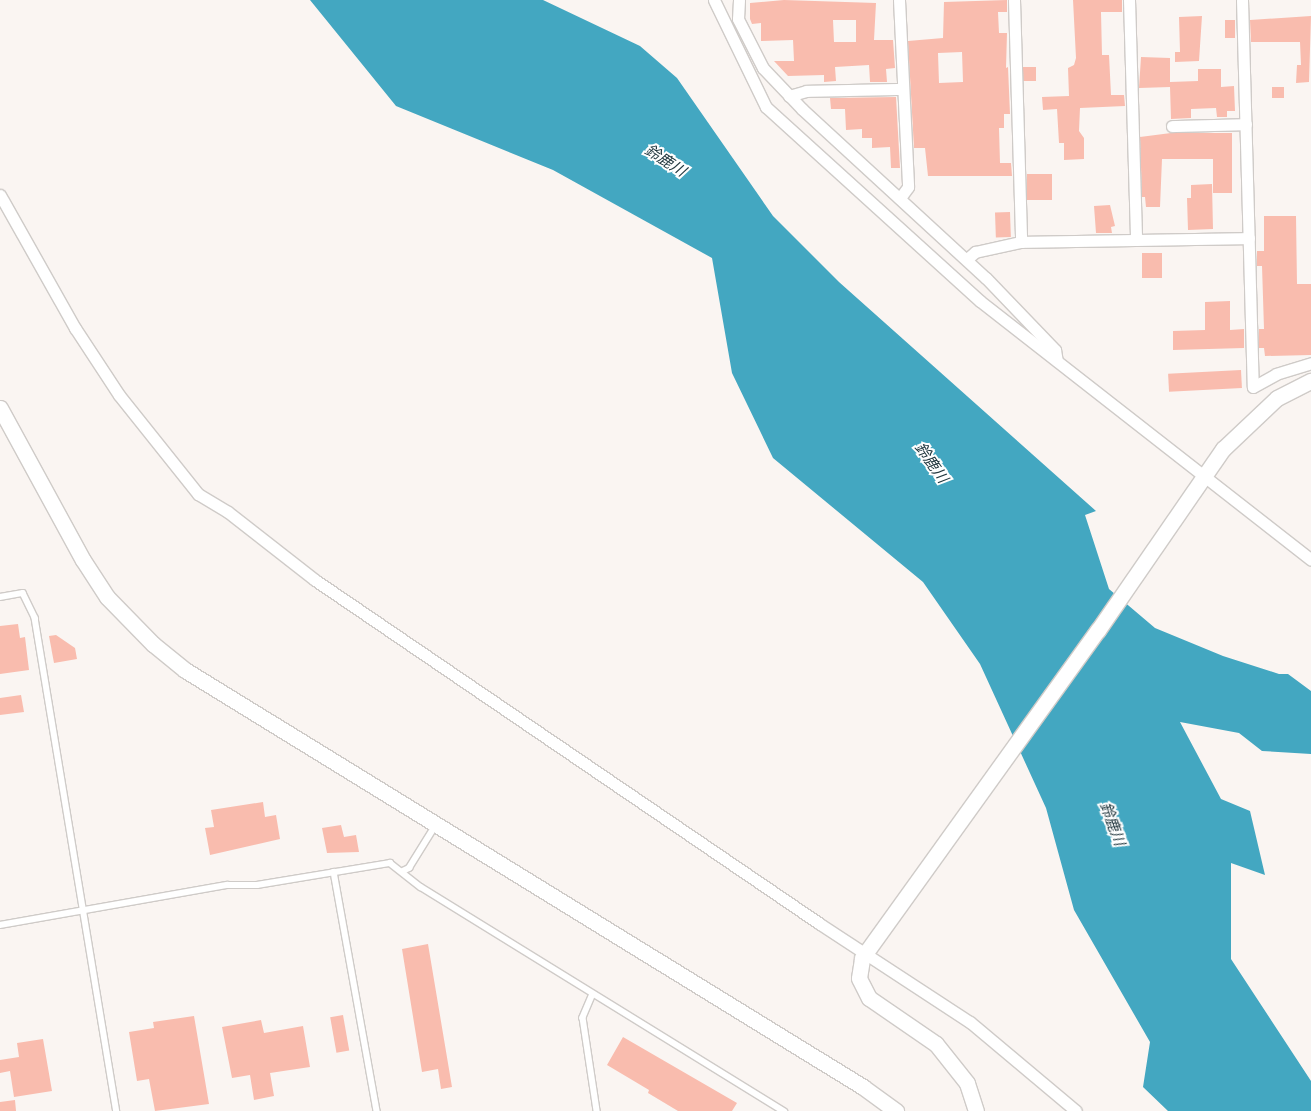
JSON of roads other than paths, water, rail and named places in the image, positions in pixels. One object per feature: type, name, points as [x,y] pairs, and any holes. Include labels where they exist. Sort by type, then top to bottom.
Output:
[{"type":"street","points":[[714,0],[766,106],[923,250],[1202,482],[1311,560]]},
{"type":"street","points":[[739,0],[738,18],[763,68],[789,96],[967,260],[1055,350],[1057,361]]},
{"type":"street","points":[[899,0],[908,187],[900,198]]},
{"type":"street","points":[[1014,0],[1021,242]]},
{"type":"street","points":[[1129,0],[1136,240]]},
{"type":"street","points":[[1242,0],[1252,387],[1276,374],[1311,363]]},
{"type":"street","points":[[789,96],[806,91],[903,89]]},
{"type":"street","points":[[1172,126],[1246,124]]},
{"type":"street","points":[[0,195],[75,328],[113,386],[198,494],[228,512],[315,580],[867,950],[970,1022],[1076,1111]]},
{"type":"street","points":[[967,260],[975,252],[1021,242],[1249,238]]},
{"type":"street","points":[[976,1111],[967,1083],[936,1044],[869,998],[862,988],[858,970],[867,950],[1202,482],[1223,449],[1277,398],[1311,381]]},
{"type":"street","points":[[0,408],[83,560],[107,597],[135,628],[186,670],[433,830],[862,1086],[896,1111]]},
{"type":"lane","points":[[0,597],[22,593],[35,618],[117,1111]]},
{"type":"lane","points":[[406,869],[433,830]]},
{"type":"lane","points":[[0,925],[228,885],[256,885],[390,863],[406,869],[421,887],[784,1111]]},
{"type":"lane","points":[[334,872],[377,1111]]},
{"type":"lane","points":[[593,994],[583,1018],[597,1111]]},
{"type":"water","name":"鈴鹿川","points":[[310,0],[543,0],[640,46],[677,78],[773,216],[839,282],[1096,511],[1085,515],[1109,589],[1155,628],[1223,656],[1279,674],[1288,674],[1311,691],[1311,754],[1262,751],[1239,733],[1180,722],[1221,799],[1250,811],[1265,875],[1231,863],[1231,959],[1311,1081],[1311,1111],[1168,1111],[1143,1087],[1150,1042],[1074,910],[1046,808],[980,664],[923,582],[773,458],[732,373],[712,258],[553,170],[396,106]]}]
